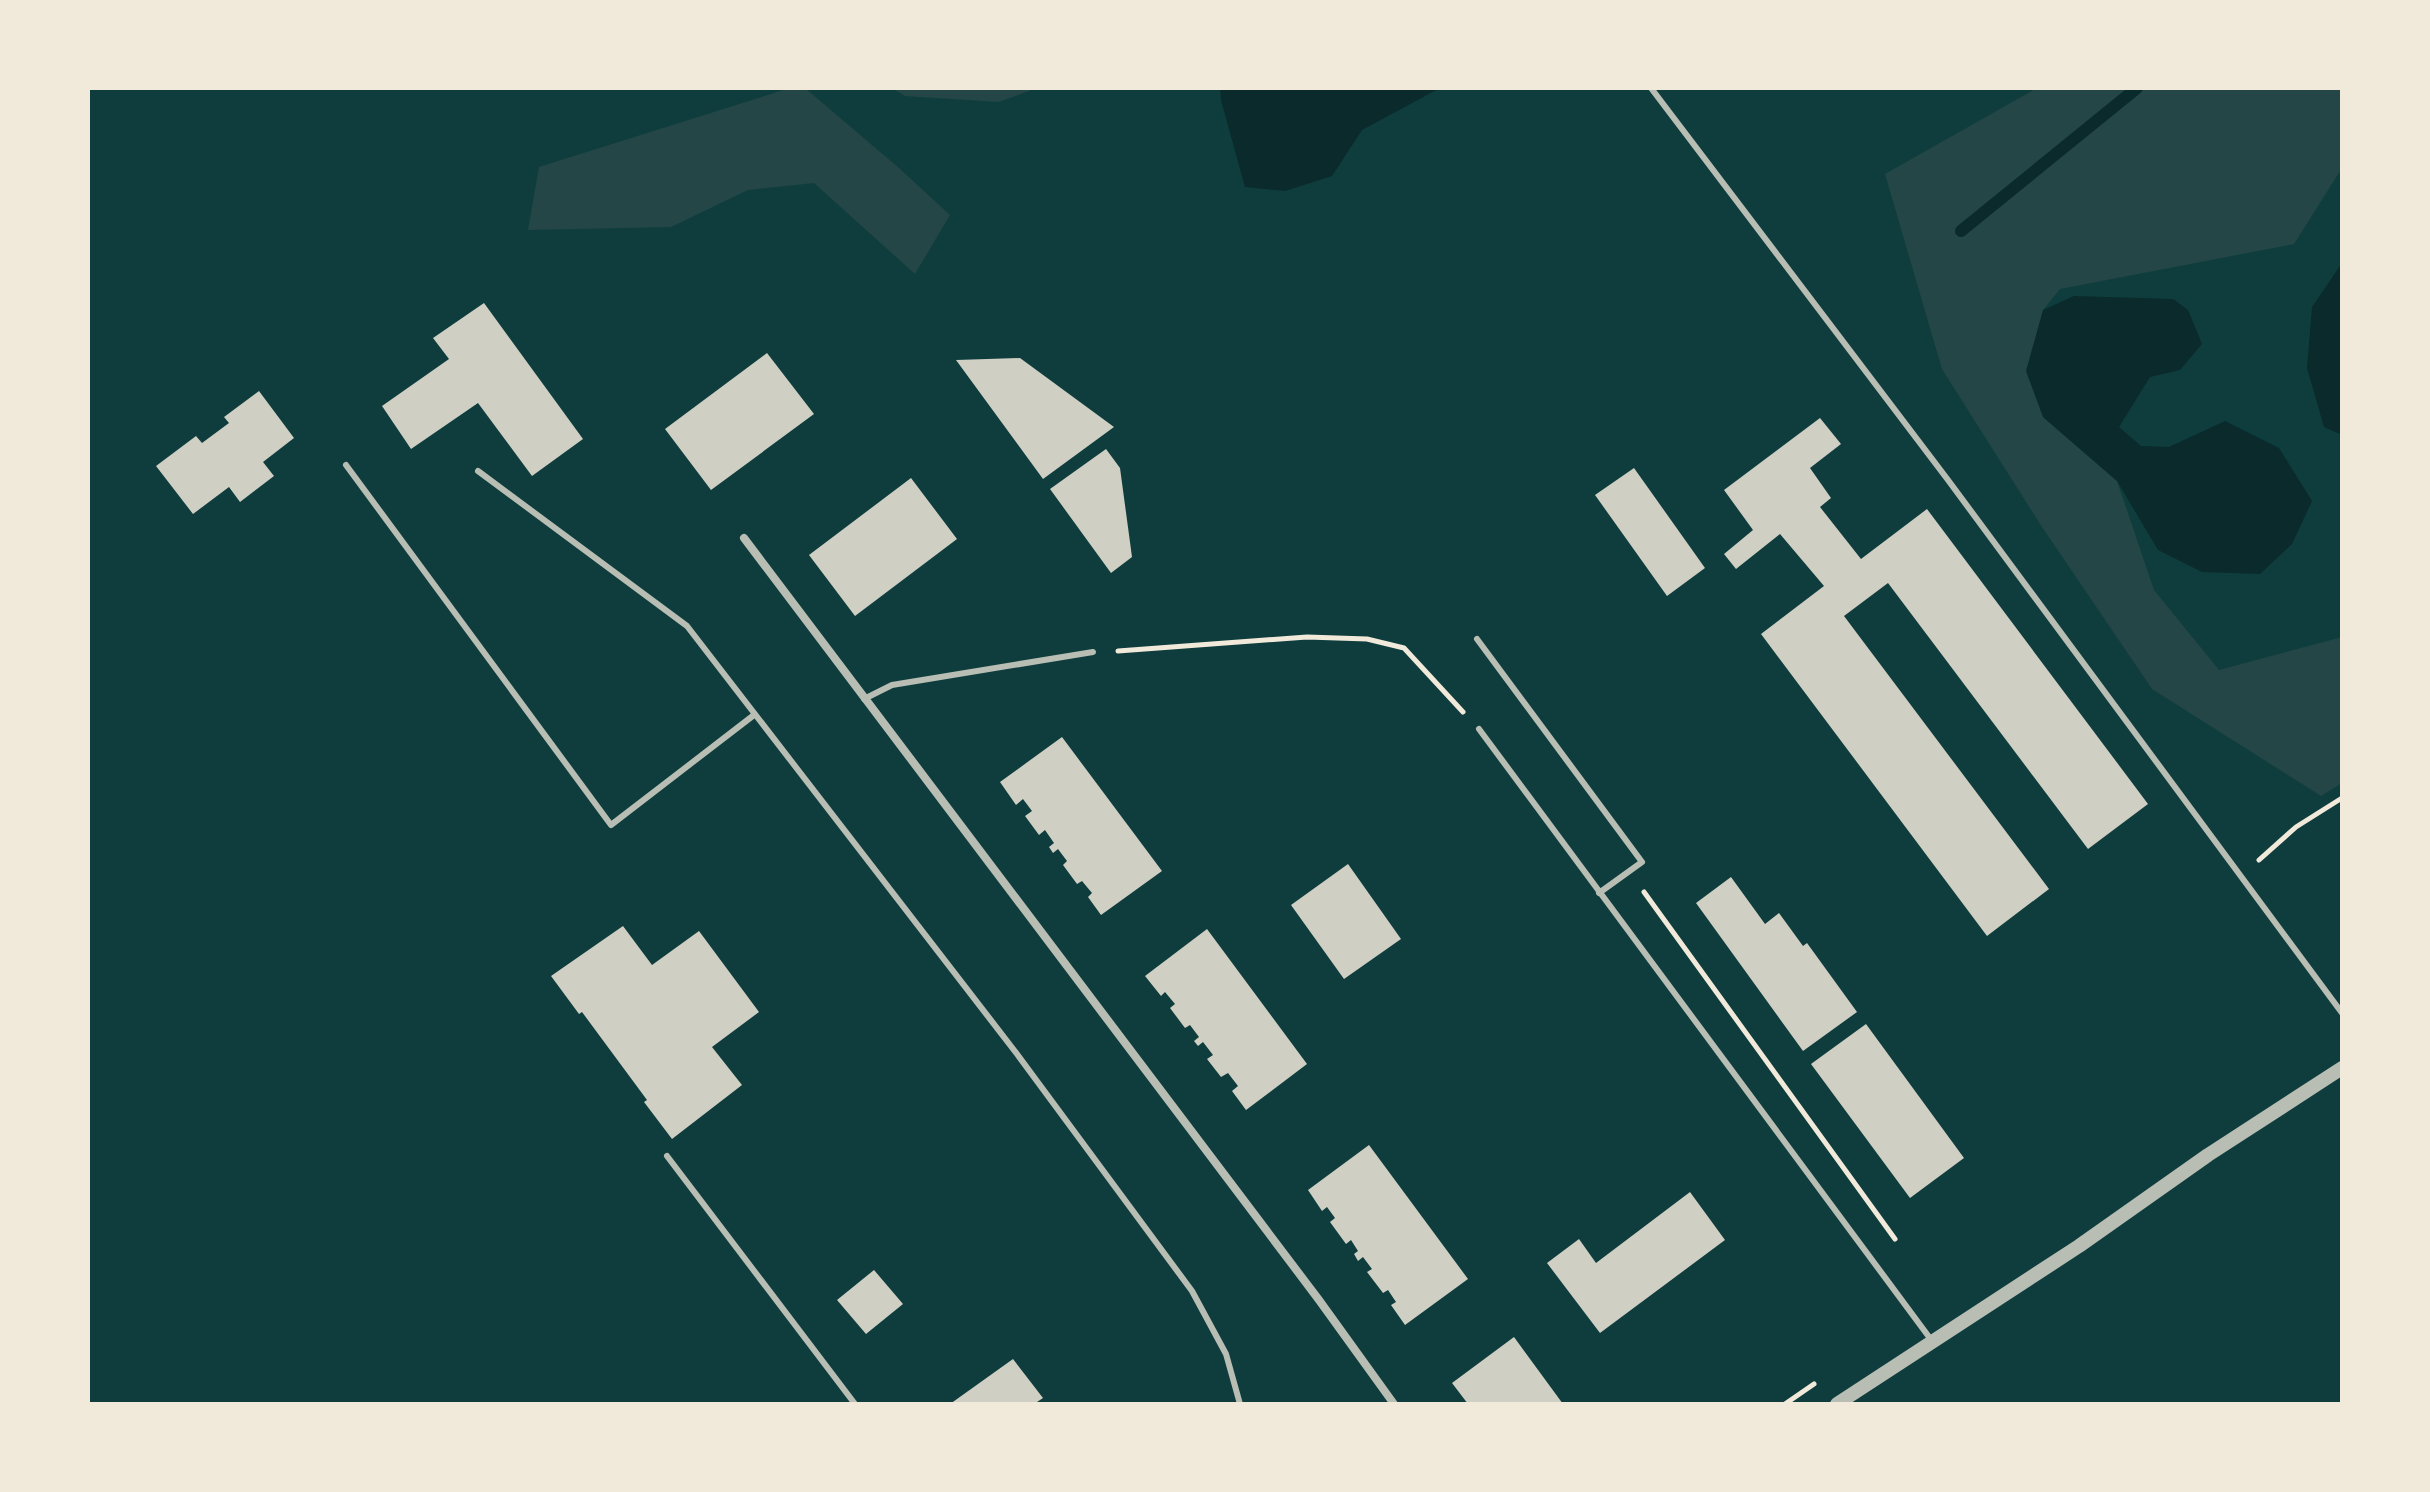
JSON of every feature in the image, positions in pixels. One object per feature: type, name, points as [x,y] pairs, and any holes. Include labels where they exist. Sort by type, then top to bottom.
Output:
[{"type":"street","points":[[744,538],[1394,1404]]},
{"type":"street","points":[[1837,1404],[2079,1246],[2208,1155],[2342,1068]]},
{"type":"lane","points":[[1651,88],[1948,480],[2342,1013]]},
{"type":"lane","points":[[346,465],[611,825],[754,715]]},
{"type":"lane","points":[[478,471],[687,626],[1017,1054],[1192,1291],[1226,1354],[1240,1404]]},
{"type":"lane","points":[[1477,639],[1642,862],[1599,893]]},
{"type":"lane","points":[[864,699],[892,685],[1093,652]]},
{"type":"lane","points":[[1479,729],[1932,1341]]},
{"type":"lane","points":[[667,1156],[855,1404]]},
{"type":"path","points":[[1093,652],[1307,637],[1367,639],[1404,648],[1479,729]]},
{"type":"path","points":[[2240,877],[2296,827],[2342,798]]},
{"type":"path","points":[[1629,871],[1895,1239]]},
{"type":"shaded area","points":[[790,88],[805,88],[950,215],[915,274],[814,183],[748,190],[671,227],[528,230],[539,167]]},
{"type":"shaded area","points":[[892,88],[1037,88],[999,102],[905,96]]},
{"type":"shaded area","points":[[1220,88],[1440,88],[1362,130],[1332,176],[1285,191],[1245,187]]},
{"type":"shaded area","points":[[2037,88],[2342,88],[2342,168],[2294,244],[2060,289],[2043,310],[2043,417],[2117,481],[2154,590],[2219,670],[2342,637],[2342,783],[2321,796],[2152,689],[2040,524],[1942,369],[1885,174]]},
{"type":"shaded area","points":[[2342,263],[2342,435],[2324,427],[2307,368],[2312,307]]},
{"type":"shaded area","points":[[2074,296],[2173,299],[2188,310],[2202,344],[2180,370],[2150,377],[2119,427],[2141,446],[2169,447],[2225,421],[2279,448],[2312,501],[2292,544],[2260,574],[2202,572],[2158,550],[2117,481],[2043,417],[2026,371],[2043,310]]},
{"type":"building","points":[[484,303],[583,439],[532,476],[478,403],[411,449],[382,406],[449,359],[433,338]]},
{"type":"building","points":[[767,353],[814,414],[711,490],[665,429]]},
{"type":"building","points":[[1020,358],[1114,427],[1043,479],[956,360]]},
{"type":"building","points":[[259,391],[294,438],[263,462],[274,476],[240,502],[229,487],[193,514],[156,466],[196,436],[202,443],[229,423],[224,417]]},
{"type":"building","points":[[1820,418],[1841,444],[1810,468],[1831,498],[1820,507],[1861,559],[1927,509],[2148,804],[2088,849],[1888,583],[1844,616],[2049,889],[1987,936],[1761,634],[1824,586],[1780,534],[1736,569],[1724,554],[1753,530],[1724,490]]},
{"type":"building","points":[[1106,449],[1120,468],[1132,557],[1111,573],[1050,489]]},
{"type":"building","points":[[1634,468],[1705,568],[1667,596],[1595,495]]},
{"type":"building","points":[[911,478],[957,539],[855,616],[809,555]]},
{"type":"building","points":[[1062,737],[1162,871],[1101,915],[1088,897],[1092,893],[1082,881],[1077,884],[1063,865],[1067,861],[1058,849],[1053,853],[1049,847],[1054,843],[1045,830],[1039,835],[1025,816],[1032,811],[1023,799],[1016,805],[1000,782]]},
{"type":"building","points":[[1348,864],[1401,939],[1344,979],[1291,905]]},
{"type":"building","points":[[1731,877],[1765,924],[1779,913],[1803,946],[1807,943],[1857,1012],[1803,1051],[1696,903]]},
{"type":"building","points":[[623,926],[652,965],[699,931],[759,1012],[712,1047],[742,1085],[672,1139],[582,1012],[579,1014],[551,976]]},
{"type":"building","points":[[1207,929],[1307,1064],[1246,1110],[1232,1091],[1238,1086],[1228,1073],[1221,1077],[1207,1059],[1213,1055],[1203,1042],[1198,1046],[1194,1041],[1199,1037],[1190,1025],[1185,1028],[1170,1008],[1175,1004],[1165,992],[1161,996],[1145,976]]},
{"type":"building","points":[[1866,1024],[1964,1158],[1910,1198],[1811,1064]]},
{"type":"building","points":[[1369,1145],[1468,1279],[1405,1325],[1391,1305],[1396,1302],[1388,1290],[1383,1293],[1367,1272],[1372,1269],[1363,1257],[1358,1261],[1354,1254],[1358,1251],[1351,1240],[1346,1244],[1330,1222],[1335,1218],[1327,1207],[1322,1211],[1308,1190]]},
{"type":"building","points":[[1690,1192],[1725,1240],[1600,1333],[1547,1263],[1579,1239],[1596,1263]]},
{"type":"building","points":[[874,1270],[903,1304],[866,1334],[837,1300]]},
{"type":"building","points":[[1514,1337],[1563,1404],[1468,1404],[1452,1383]]},
{"type":"building","points":[[1013,1359],[1043,1398],[1034,1404],[950,1404]]},
{"type":"waterway","points":[[1961,231],[2137,88]]}]
